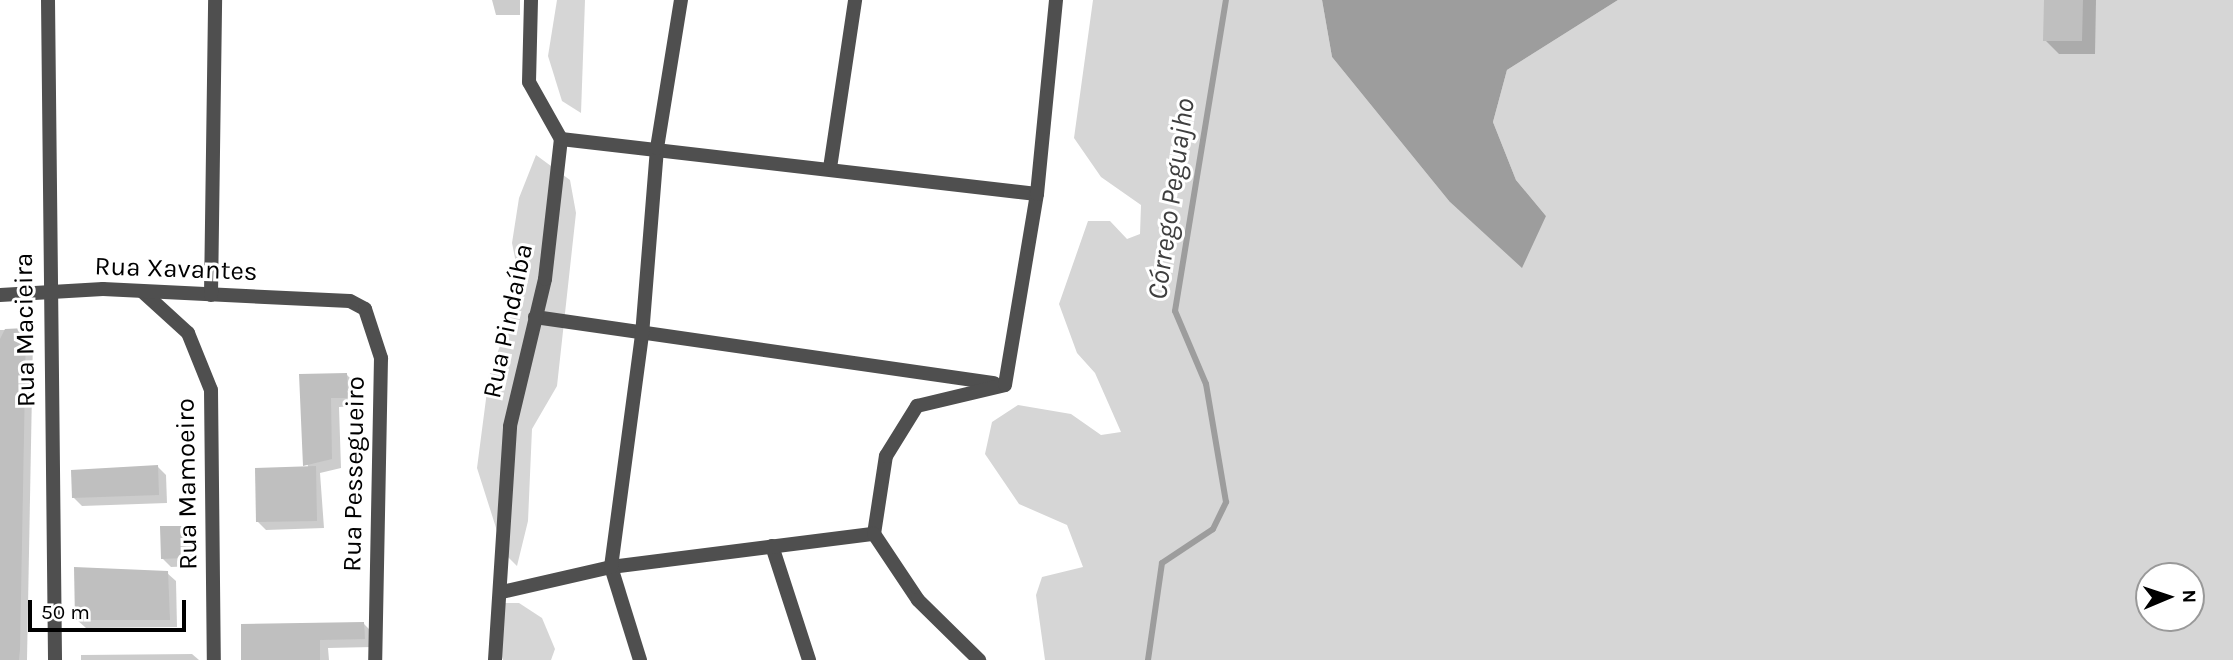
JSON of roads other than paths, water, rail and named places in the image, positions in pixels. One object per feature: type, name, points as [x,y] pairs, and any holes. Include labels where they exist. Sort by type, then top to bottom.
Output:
[{"type":"street","name":"Rua Macieira","points":[[48,0],[48,292],[55,660]]},
{"type":"street","points":[[211,295],[215,0]]},
{"type":"street","points":[[531,0],[528,82],[561,139],[1037,194]]},
{"type":"street","points":[[640,660],[611,567],[642,334],[657,148],[681,0]]},
{"type":"street","points":[[830,168],[855,0]]},
{"type":"street","points":[[1005,385],[1037,194],[1056,0]]},
{"type":"street","name":"Rua Pindaíba","points":[[495,660],[502,592],[510,426],[545,279],[561,139]]},
{"type":"street","name":"Rua Xavantes","points":[[0,295],[142,292],[350,301]]},
{"type":"street","name":"Rua Mamoeiro","points":[[142,292],[188,333],[212,390],[214,660]]},
{"type":"street","name":"Rua Pessegueiro","points":[[350,301],[373,322],[381,358],[375,660]]},
{"type":"street","points":[[535,317],[1005,385]]},
{"type":"street","points":[[979,660],[918,600],[874,534],[886,456],[917,406],[1005,385]]},
{"type":"street","points":[[502,592],[611,567],[874,534]]},
{"type":"street","points":[[772,546],[809,660]]},
{"type":"waterway","name":"Córrego Peguajho","points":[[1148,660],[1162,563],[1213,529],[1226,502],[1206,384],[1175,311],[1226,0]]}]
